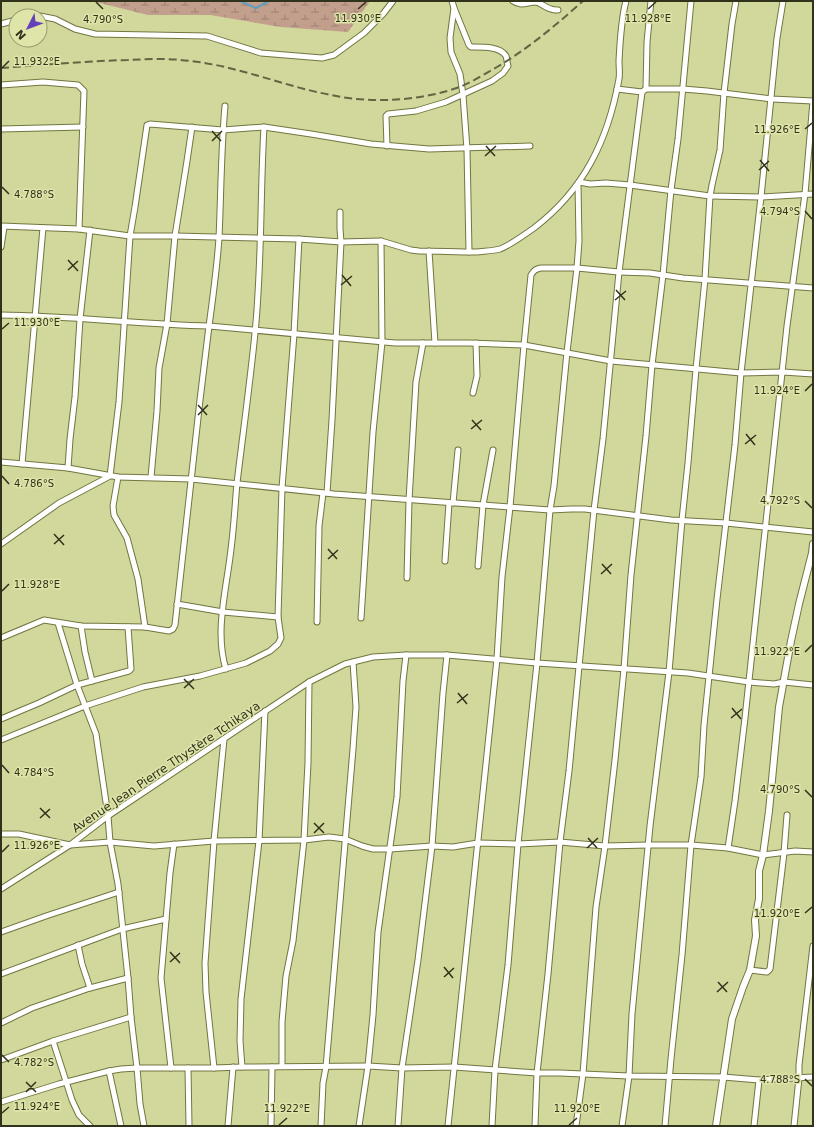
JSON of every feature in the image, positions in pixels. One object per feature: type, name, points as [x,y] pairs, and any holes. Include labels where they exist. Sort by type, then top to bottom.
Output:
[{"type":"street","points":[[48,18],[55,19],[75,29],[95,34],[207,36],[261,53],[322,58],[334,55],[364,33],[393,1]]},
{"type":"street","points":[[387,146],[386,116],[388,114],[416,111],[446,102],[492,81],[503,73],[508,66],[506,56],[502,52],[496,49],[471,47],[469,45],[452,1]]},
{"type":"street","points":[[513,1],[522,4],[534,2],[550,9],[558,10]]},
{"type":"street","points":[[1,247],[2,226],[79,229],[130,236],[299,239],[341,242],[381,241],[418,252],[469,252],[501,248],[528,232],[563,202],[579,183],[599,147],[609,122],[620,76],[619,61],[622,16],[626,1]]},
{"type":"street","points":[[535,1126],[537,1073],[560,842],[580,665],[594,510],[611,361],[619,272],[644,90],[651,1]]},
{"type":"street","points":[[576,1126],[583,1074],[596,907],[605,846],[624,669],[631,575],[652,365],[678,139],[691,1]]},
{"type":"street","points":[[622,1126],[629,1076],[632,1014],[650,826],[669,672],[705,279],[710,196],[720,150],[724,93],[736,1]]},
{"type":"street","points":[[665,1126],[691,845],[701,777],[717,599],[735,445],[741,373],[762,197],[777,38],[783,1]]},
{"type":"street","points":[[454,8],[450,38],[451,52],[460,74],[463,95],[467,149],[469,252]]},
{"type":"street","points":[[1,85],[43,82],[78,85],[84,90],[79,229]]},
{"type":"street","points":[[617,89],[683,89],[772,99],[813,101],[805,194],[792,287],[735,801],[728,848]]},
{"type":"street","points":[[1,638],[44,620],[81,626],[145,627],[169,631],[173,629],[175,625],[215,283],[219,238],[225,106]]},
{"type":"street","points":[[110,476],[119,402],[130,236],[147,125],[223,130],[264,127],[387,146],[430,149],[530,146]]},
{"type":"street","points":[[1,129],[83,127]]},
{"type":"street","points":[[151,477],[159,368],[167,324],[175,236],[192,127]]},
{"type":"street","points":[[226,669],[222,644],[221,624],[256,331],[259,286],[264,127]]},
{"type":"street","points":[[579,183],[630,185],[710,196],[762,197],[813,194]]},
{"type":"street","points":[[492,1126],[495,1070],[508,965],[550,510],[554,486],[577,268],[579,241],[579,183]]},
{"type":"street","points":[[317,622],[319,526],[325,493],[332,420],[341,242],[340,212]]},
{"type":"street","points":[[22,464],[43,228]]},
{"type":"street","points":[[68,468],[75,397],[80,319],[90,230]]},
{"type":"street","points":[[1,740],[85,706],[143,687],[200,676],[246,663],[270,651],[278,644],[281,638],[278,617],[282,488],[294,334],[299,239]]},
{"type":"street","points":[[361,618],[373,432],[382,342],[381,241]]},
{"type":"street","points":[[430,251],[435,343]]},
{"type":"street","points":[[448,1126],[497,659],[502,577],[510,507],[531,274],[534,270],[541,268],[577,268],[650,273],[751,284],[813,288]]},
{"type":"street","points":[[1,315],[209,326],[395,343],[476,343],[524,345],[611,361],[741,373],[783,372],[813,374]]},
{"type":"street","points":[[406,578],[416,382],[423,343]]},
{"type":"street","points":[[473,393],[477,376],[476,343]]},
{"type":"street","points":[[445,561],[458,450]]},
{"type":"street","points":[[478,566],[483,505],[493,450]]},
{"type":"street","points":[[1,462],[68,468],[118,477],[191,479],[409,500],[550,510],[594,510],[638,516],[813,532]]},
{"type":"street","points":[[1,544],[59,503],[110,476]]},
{"type":"street","points":[[118,477],[113,506],[114,515],[127,538],[138,578],[145,627]]},
{"type":"street","points":[[716,1126],[732,1019],[750,970],[756,936],[755,920],[760,899],[759,872],[763,855],[774,771],[779,707],[791,641],[813,544]]},
{"type":"street","points":[[177,604],[223,612],[278,617]]},
{"type":"street","points":[[58,623],[77,685],[96,734],[108,816],[110,842],[119,892],[131,1017],[138,1068],[140,1104],[144,1126]]},
{"type":"street","points":[[81,626],[92,681]]},
{"type":"street","points":[[1,719],[77,685],[127,672],[131,669],[128,627]]},
{"type":"street","points":[[360,1126],[373,1015],[378,932],[397,797],[406,655]]},
{"type":"street","points":[[398,1126],[402,1068],[418,960],[432,846],[447,655]]},
{"type":"street","name":"Avenue Jean Pierre Thystère Tchikaya","points":[[1,889],[70,845],[108,816],[309,682],[352,662],[373,657],[447,655],[669,672],[748,682],[774,684],[784,682],[813,685]]},
{"type":"street","points":[[321,1126],[323,1083],[326,1067],[356,707],[352,662]]},
{"type":"street","points":[[282,1066],[282,1022],[286,976],[293,941],[304,840],[308,763],[309,682]]},
{"type":"street","points":[[242,1067],[240,1041],[241,999],[259,841],[265,711]]},
{"type":"street","points":[[214,1068],[206,992],[205,963],[214,841],[224,739]]},
{"type":"street","points":[[750,970],[767,972],[770,969],[787,815]]},
{"type":"street","points":[[1,834],[19,834],[70,845],[110,842],[154,846],[214,841],[304,840],[329,838],[345,839],[373,849],[432,846],[453,847],[478,843],[518,844],[560,842],[605,846],[691,845],[728,848],[763,855],[795,851],[813,852]]},
{"type":"street","points":[[171,1068],[161,978],[174,844]]},
{"type":"street","points":[[1,932],[119,892]]},
{"type":"street","points":[[1,974],[122,929],[166,918]]},
{"type":"street","points":[[78,945],[82,964],[90,988]]},
{"type":"street","points":[[794,1126],[799,1066],[813,946]]},
{"type":"street","points":[[1,1023],[32,1008],[90,988],[128,978]]},
{"type":"street","points":[[1,1060],[53,1041],[131,1017]]},
{"type":"street","points":[[53,1041],[72,1100],[79,1115],[90,1126]]},
{"type":"street","points":[[271,1126],[272,1066]]},
{"type":"street","points":[[1,1102],[66,1082],[110,1071],[138,1068],[272,1066],[368,1066],[402,1068],[454,1067],[537,1073],[560,1072],[629,1076],[723,1077],[759,1080],[813,1077]]},
{"type":"street","points":[[228,1126],[233,1067]]},
{"type":"street","points":[[188,1068],[189,1126]]},
{"type":"street","points":[[110,1071],[120,1126]]},
{"type":"street","points":[[754,1126],[759,1080]]},
{"type":"green space","points":[[92,1],[370,1],[348,32],[281,27],[210,15],[148,15]]},
{"type":"waterway","points":[[240,1],[256,8],[269,1]]},
{"type":"railway","points":[[1,68],[96,61],[174,59],[226,67],[295,87],[347,98],[363,100],[397,100],[431,95],[471,82],[509,60],[531,44],[583,1]]}]
